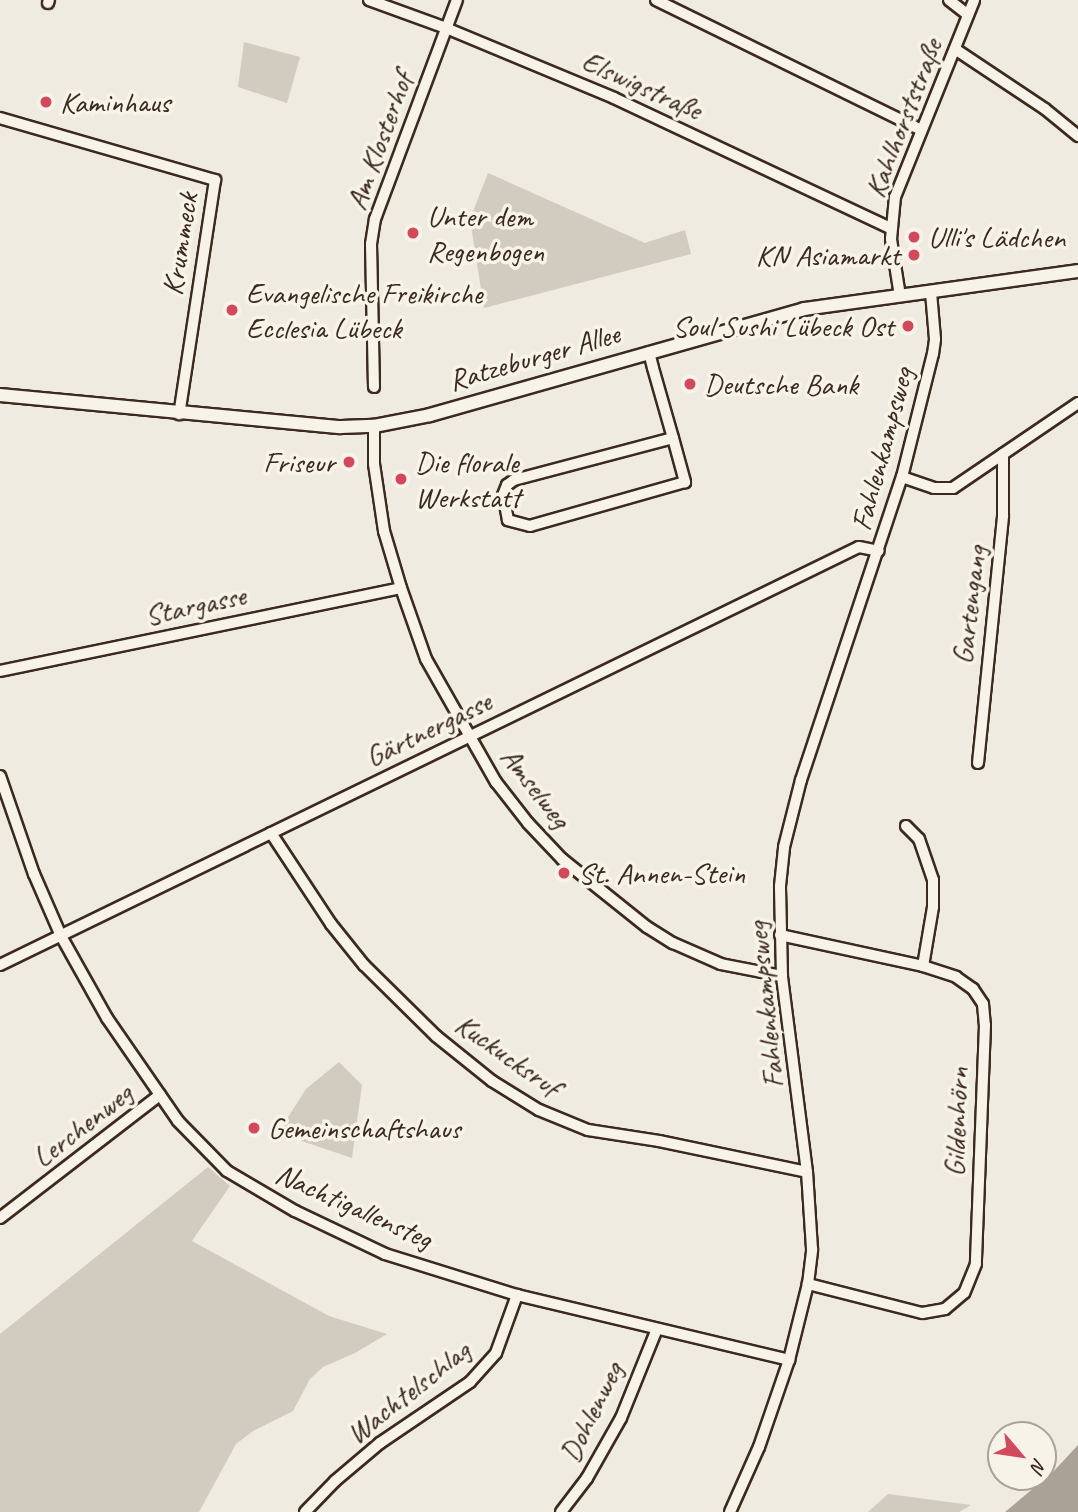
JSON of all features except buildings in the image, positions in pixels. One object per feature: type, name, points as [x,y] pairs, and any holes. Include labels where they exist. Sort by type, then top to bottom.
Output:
[{"type":"main road","name":"Ratzeburger Allee","points":[[0,395],[341,428],[374,426],[430,415],[804,309],[1078,271]]},
{"type":"street","name":"Elswigstraße","points":[[369,0],[446,28],[614,98],[890,228]]},
{"type":"street","name":"Am Klosterhof","points":[[374,387],[371,244],[375,219],[457,0]]},
{"type":"street","points":[[656,0],[921,130]]},
{"type":"street","points":[[949,0],[968,15]]},
{"type":"street","name":"Kahlhorststraße","points":[[900,296],[890,228],[895,197],[974,0]]},
{"type":"street","points":[[955,49],[1045,109],[1078,136]]},
{"type":"street","name":"Krummeck","points":[[0,118],[215,180],[179,414]]},
{"type":"street","name":"Fahlenkampsweg","points":[[730,1512],[759,1447],[789,1360],[808,1284],[812,1249],[807,1172],[779,935],[784,846],[801,780],[902,477],[933,354],[935,339],[931,292]]},
{"type":"street","points":[[649,352],[673,438],[685,482],[530,526],[508,520],[503,495],[507,485],[514,480],[673,438]]},
{"type":"street","points":[[902,477],[934,488],[953,488],[1078,403]]},
{"type":"street","name":"Amselweg","points":[[374,426],[374,464],[383,531],[401,588],[426,659],[496,782],[528,823],[562,859],[624,911],[673,943],[701,956],[743,970],[782,976]]},
{"type":"street","name":"Gartengang","points":[[978,762],[1003,515],[1003,454]]},
{"type":"street","name":"Gärtnergasse","points":[[0,965],[859,547],[879,551]]},
{"type":"street","name":"Stargasse","points":[[0,671],[401,588]]},
{"type":"street","name":"Nachtigallensteg","points":[[0,776],[34,874],[61,936],[107,1018],[178,1121],[227,1171],[284,1205],[385,1254],[517,1295],[789,1360]]},
{"type":"street","points":[[906,826],[919,839],[933,880],[933,907],[923,967]]},
{"type":"street","name":"Kuckucksruf","points":[[271,833],[331,923],[364,965],[436,1036],[492,1081],[539,1110],[588,1130],[659,1141],[807,1172]]},
{"type":"street","name":"Gildenhörn","points":[[779,935],[957,977],[973,989],[983,1004],[985,1025],[978,1228],[972,1279],[964,1293],[951,1305],[933,1313],[922,1313],[808,1284]]},
{"type":"street","name":"Lerchenweg","points":[[0,1218],[160,1095]]},
{"type":"street","name":"Wachtelschlag","points":[[305,1512],[380,1443],[470,1382],[496,1353],[517,1295]]},
{"type":"street","name":"Dohlenweg","points":[[562,1512],[587,1478],[621,1418],[657,1329]]},
{"type":"shaded area","points":[[244,42],[300,57],[287,103],[238,87]]},
{"type":"shaded area","points":[[488,173],[645,243],[685,230],[691,254],[484,308],[470,219]]},
{"type":"shaded area","points":[[339,1062],[362,1085],[352,1158],[278,1133],[306,1089]]},
{"type":"shaded area","points":[[208,1167],[230,1186],[192,1241],[329,1316],[387,1334],[355,1353],[323,1367],[310,1379],[293,1411],[253,1431],[236,1444],[199,1512],[0,1512],[0,1334]]},
{"type":"shaded area","points":[[1078,1445],[1078,1512],[1005,1512],[1030,1491],[1057,1491],[1057,1468]]},
{"type":"shaded area","points":[[888,1494],[971,1505],[959,1512],[868,1512]]},
{"type":"place","name":"Kaminhaus","points":[[46,102]]},
{"type":"place","name":"Unter dem Regenbogen","points":[[413,233]]},
{"type":"place","name":"Ulli's Lädchen","points":[[914,237]]},
{"type":"place","name":"KN Asiamarkt","points":[[914,255]]},
{"type":"place","name":"Evangelische Freikirche Ecclesia Lübeck","points":[[232,310]]},
{"type":"place","name":"Soul Sushi Lübeck Ost","points":[[908,326]]},
{"type":"place","name":"Deutsche Bank","points":[[690,384]]},
{"type":"place","name":"Friseur","points":[[349,462]]},
{"type":"place","name":"Die florale Werkstatt","points":[[401,479]]},
{"type":"place","name":"St. Annen-Stein","points":[[564,873]]},
{"type":"place","name":"Gemeinschaftshaus","points":[[254,1128]]}]
